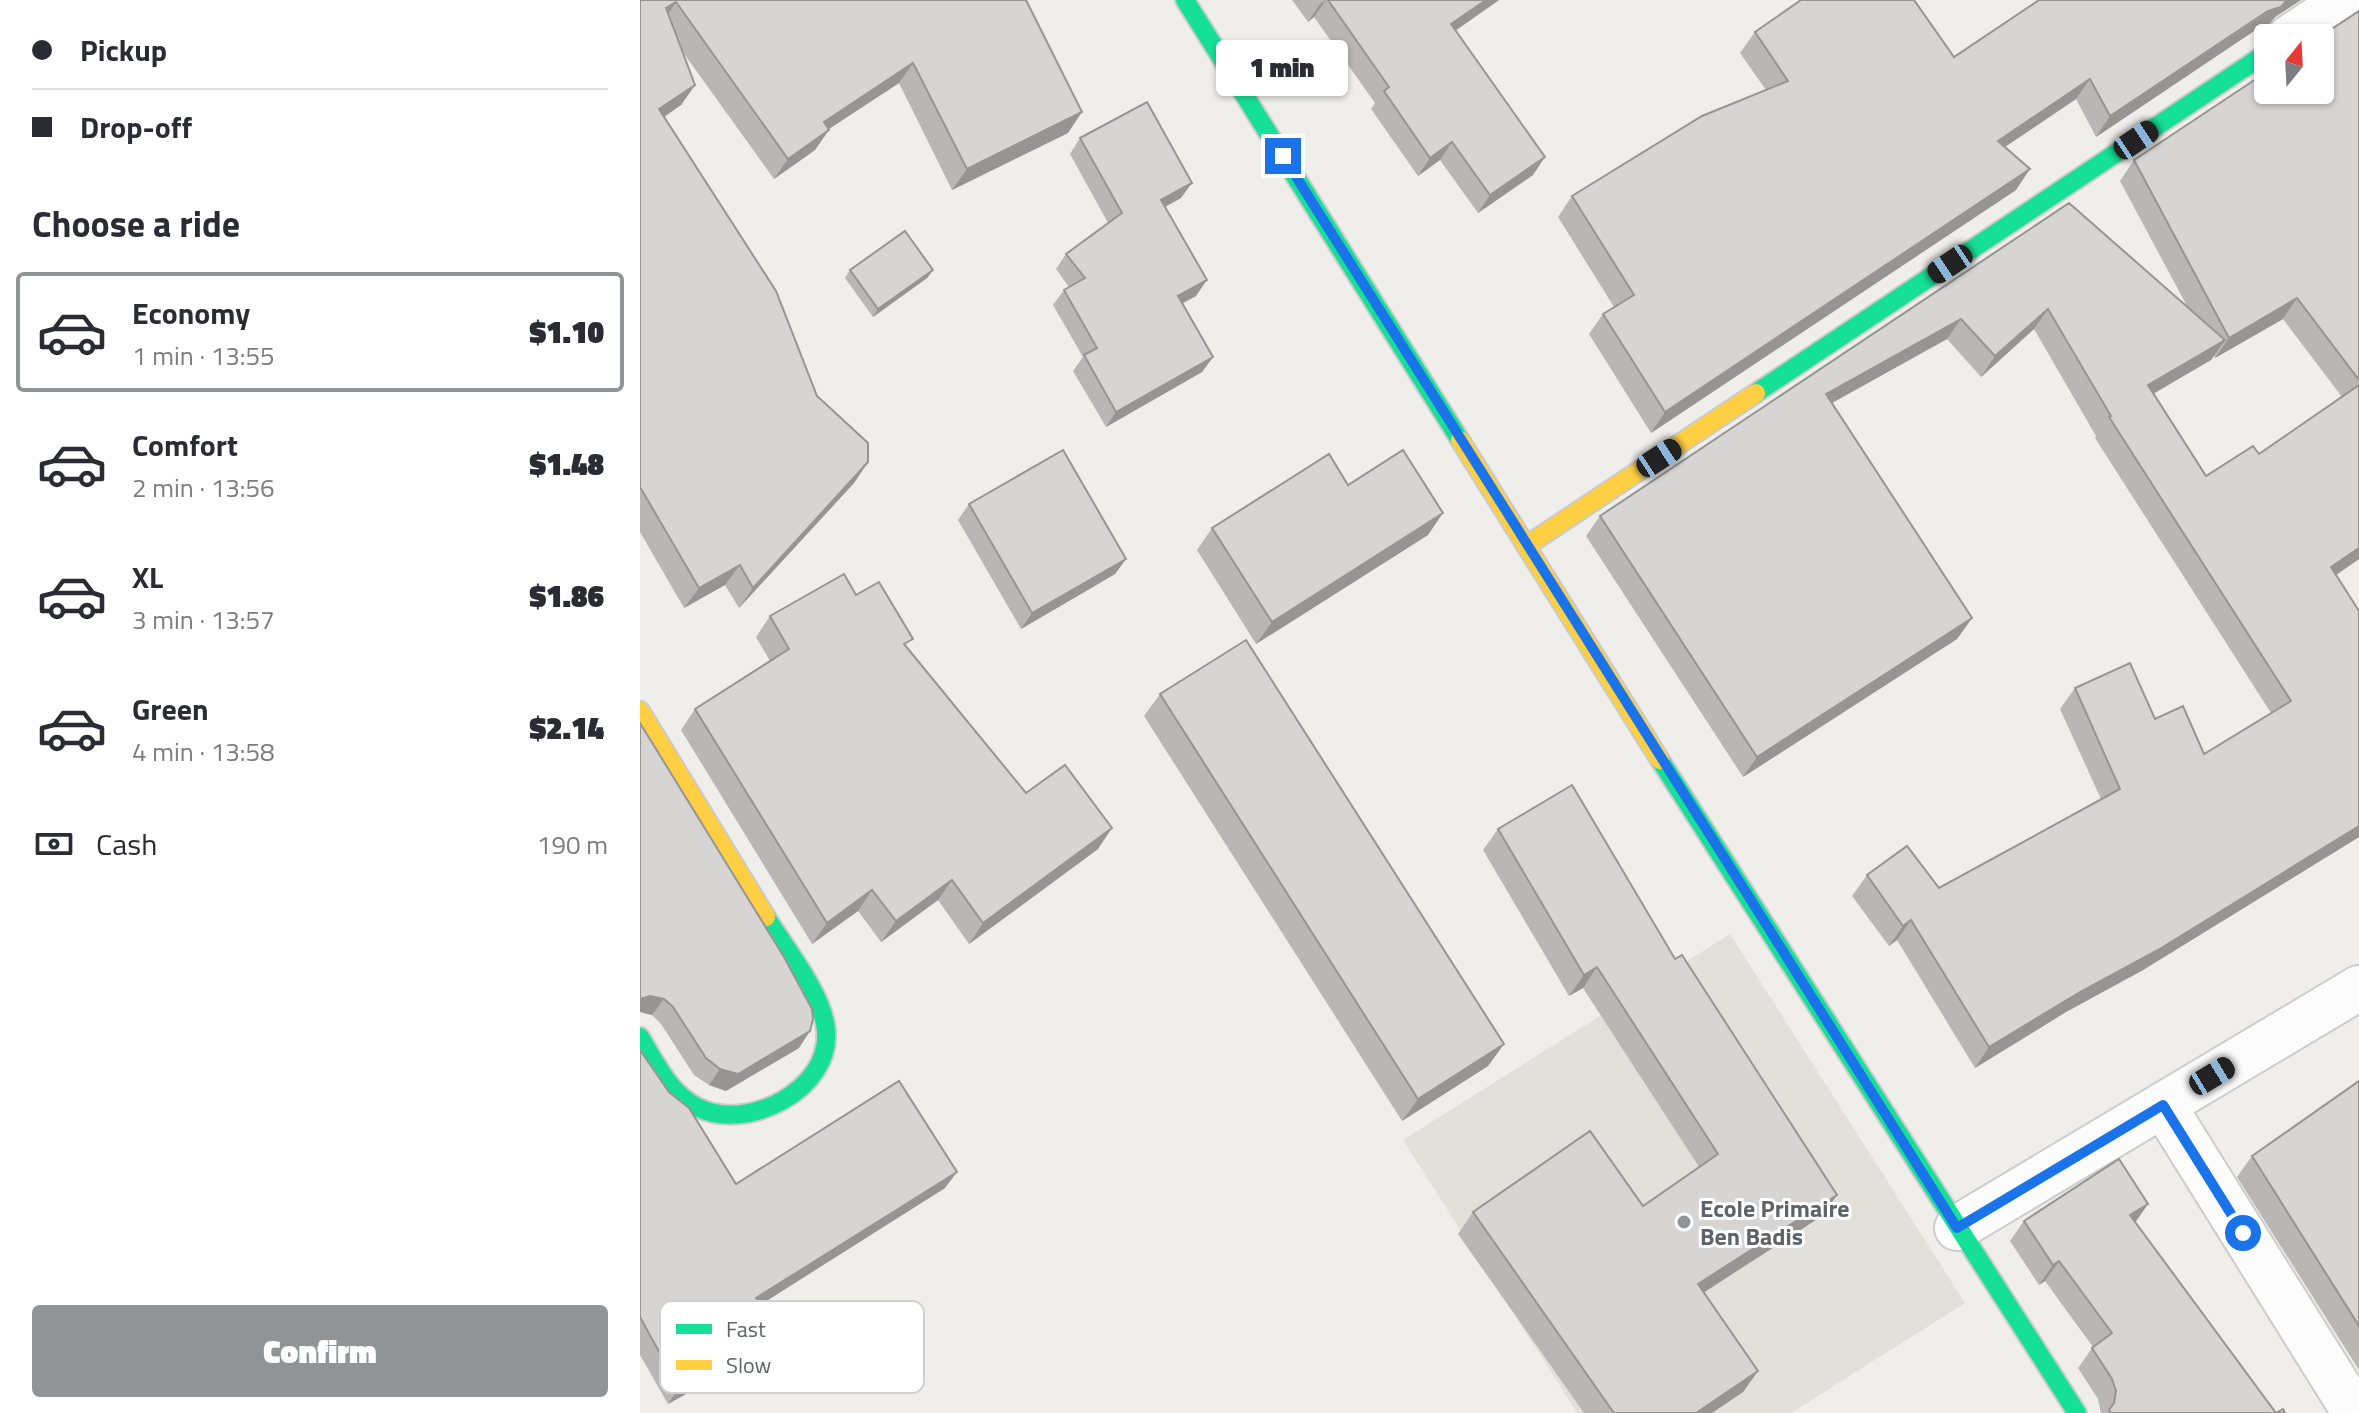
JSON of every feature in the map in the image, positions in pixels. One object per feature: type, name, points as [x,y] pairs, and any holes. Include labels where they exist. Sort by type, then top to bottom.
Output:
[{"type":"street","points":[[1185,0],[1526,546],[2077,1413]]},
{"type":"street","points":[[2310,24],[2346,0]]},
{"type":"street","points":[[1526,546],[2254,61]]},
{"type":"street","points":[[640,711],[815,996],[827,1027],[821,1061],[812,1075],[799,1087],[756,1113],[734,1117],[712,1114],[691,1105],[674,1091],[640,1037]]},
{"type":"street","points":[[1957,1228],[2359,988]]},
{"type":"street","points":[[2163,1105],[2355,1413]]},
{"type":"shaded area","name":"Ecole Primaire Ben Badis","points":[[1730,934],[1965,1303],[1791,1413],[1577,1413],[1403,1140]]},
{"type":"building","points":[[640,0],[1026,0],[1082,112],[967,169],[913,63],[824,122],[829,130],[788,159],[676,2],[666,8],[695,85],[659,109],[776,291],[817,396],[868,443],[868,462],[753,588],[740,565],[699,588],[640,487]]},
{"type":"building","points":[[1328,0],[1486,0],[1451,24],[1545,157],[1490,195],[1452,142],[1430,158],[1384,91],[1389,87]]},
{"type":"building","points":[[1801,0],[1914,0],[1954,57],[2039,0],[2287,0],[2281,7],[2268,11],[2110,116],[2090,79],[1998,141],[2030,169],[1665,412],[1603,314],[1634,295],[1572,196],[1702,116],[1788,81],[1755,32]]},
{"type":"building","points":[[2359,11],[2359,380],[2297,298],[2229,338],[2134,160],[2254,80],[2254,104],[2334,104],[2334,27]]},
{"type":"building","points":[[1147,102],[1192,183],[1161,200],[1207,280],[1178,296],[1213,357],[1116,412],[1084,355],[1097,348],[1064,290],[1085,278],[1066,254],[1122,213],[1080,138]]},
{"type":"building","points":[[2069,203],[2225,340],[2148,385],[2206,476],[2253,446],[2259,454],[2359,385],[2359,548],[2331,567],[2359,611],[2359,826],[2158,950],[2080,992],[1989,1047],[1911,920],[1903,926],[1867,875],[1907,846],[1939,888],[2120,789],[2075,688],[2130,663],[2155,719],[2183,706],[2204,754],[2291,701],[2109,417],[2048,309],[1995,356],[1961,319],[1826,394],[1972,618],[1757,757],[1600,516]]},
{"type":"building","points":[[905,231],[933,270],[878,309],[850,270]]},
{"type":"building","points":[[1063,450],[1126,559],[1032,613],[969,504]]},
{"type":"building","points":[[1403,450],[1443,513],[1272,622],[1212,528],[1329,454],[1348,485]]},
{"type":"building","points":[[844,574],[856,595],[879,582],[913,639],[904,644],[1026,793],[1065,765],[1112,828],[983,923],[952,880],[896,921],[872,890],[827,923],[695,709],[789,649],[770,616]]},
{"type":"building","points":[[1246,640],[1504,1044],[1418,1099],[1160,694]]},
{"type":"building","points":[[640,723],[784,957],[812,1009],[810,1031],[738,1074],[720,1069],[706,1058],[673,1007],[664,999],[650,996],[640,999]]},
{"type":"building","points":[[1572,785],[1675,959],[1682,955],[1837,1195],[1698,1284],[1758,1371],[1696,1413],[1614,1413],[1473,1212],[1590,1131],[1643,1206],[1718,1154],[1597,967],[1584,975],[1498,829]]},
{"type":"building","points":[[640,1050],[669,1092],[689,1108],[736,1184],[899,1081],[957,1172],[756,1298],[758,1301],[660,1301],[660,1353],[640,1317]]},
{"type":"building","points":[[2359,1081],[2359,1326],[2252,1156]]},
{"type":"building","points":[[2119,1159],[2148,1204],[2130,1215],[2276,1413],[2111,1413],[2109,1410],[2116,1391],[2092,1348],[2112,1333],[2059,1261],[2053,1265],[2024,1221]]},
{"type":"traffic: fast","points":[[1185,0],[1460,440]]},
{"type":"traffic: fast","points":[[1756,393],[2254,61]]},
{"type":"traffic: fast","points":[[1660,760],[2077,1413]]},
{"type":"traffic: fast","points":[[640,1037],[679,1094],[697,1107],[717,1114],[761,1110],[801,1088],[815,1071],[824,1052],[826,1030],[811,987],[766,917]]},
{"type":"traffic: slow","points":[[1526,546],[1756,393]]},
{"type":"traffic: slow","points":[[1460,440],[1660,760]]},
{"type":"traffic: slow","points":[[640,711],[766,917]]},
{"type":"place","name":"Ecole Primaire Ben Badis","points":[[1684,1222]]},
{"type":"route","points":[[1283,156],[1957,1228],[2163,1105],[2243,1233]]}]
